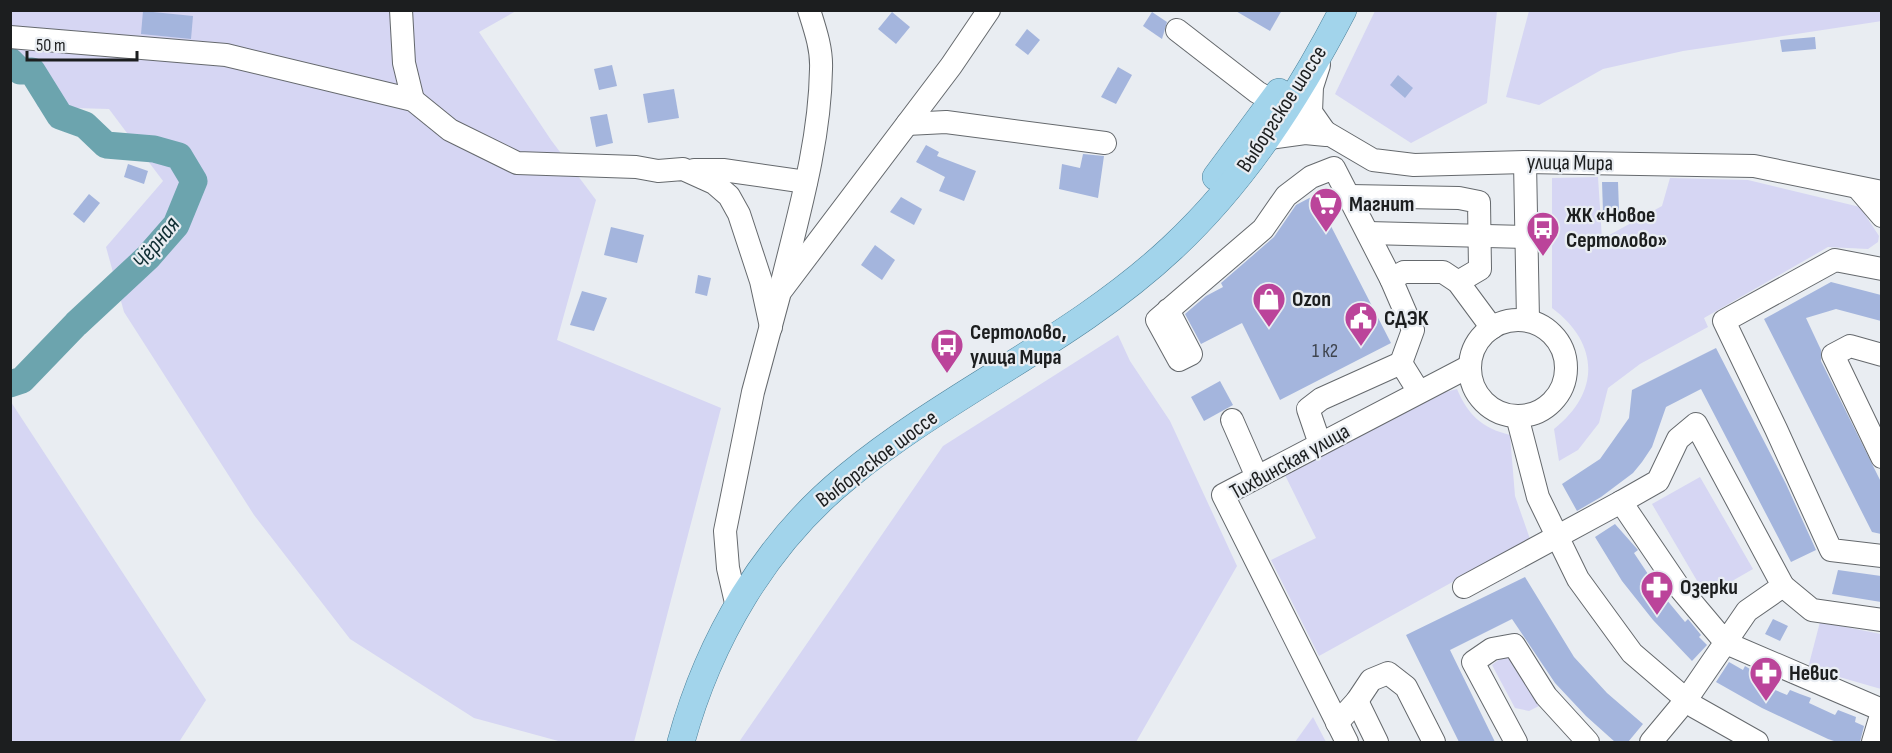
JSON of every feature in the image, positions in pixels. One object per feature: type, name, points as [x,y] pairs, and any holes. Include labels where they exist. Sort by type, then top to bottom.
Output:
[{"type":"main road","name":"Выборгское шоссе","points":[[681,742],[708,662],[737,607],[776,549],[812,508],[848,476],[933,415],[1108,299],[1171,249],[1220,199],[1269,138],[1280,104],[1324,10]]},
{"type":"main road","name":"Выборгское шоссе","points":[[1108,299],[1280,104],[1327,41],[1343,10]]},
{"type":"street","points":[[401,10],[404,63],[412,100]]},
{"type":"street","points":[[737,607],[728,568],[725,531],[753,392],[806,182],[822,68],[819,44],[810,10]]},
{"type":"street","points":[[780,292],[907,124],[989,10]]},
{"type":"street","name":"улица Мира","points":[[1177,30],[1257,92],[1373,160],[1395,165],[1525,162],[1754,166],[1881,192]]},
{"type":"street","points":[[10,37],[226,55],[412,100],[450,130],[517,164],[636,167],[658,171],[723,171],[806,182]]},
{"type":"street","points":[[1327,41],[1312,87],[1311,112],[1327,135]]},
{"type":"street","points":[[907,124],[946,122],[1106,143]]},
{"type":"street","points":[[1269,138],[1305,133],[1327,135]]},
{"type":"street","points":[[1525,162],[1528,320]]},
{"type":"street","points":[[1168,310],[1263,228],[1286,196],[1311,177],[1334,168],[1391,279],[1413,330],[1401,363],[1321,399],[1308,409],[1320,444]]},
{"type":"street","points":[[683,170],[714,183],[729,196],[739,214],[761,281],[771,327]]},
{"type":"street","points":[[1858,188],[1881,216]]},
{"type":"street","points":[[1350,196],[1459,198],[1479,202],[1480,269],[1458,282]]},
{"type":"street","points":[[1368,233],[1527,237]]},
{"type":"street","points":[[1881,269],[1836,260],[1724,321],[1831,550],[1881,556]]},
{"type":"street","points":[[1391,279],[1404,272],[1443,272],[1458,282],[1491,327]]},
{"type":"street","points":[[1516,319],[1528,320],[1547,329],[1561,344],[1567,363],[1564,383],[1554,401],[1537,412],[1517,416],[1499,412],[1483,401],[1473,385],[1470,366],[1473,351],[1480,338],[1491,327],[1516,319]]},
{"type":"street","points":[[1881,355],[1850,346],[1833,355],[1881,457]]},
{"type":"street","points":[[1401,363],[1419,392]]},
{"type":"street","name":"Тихвинская улица","points":[[1342,733],[1223,495],[1470,366]]},
{"type":"street","points":[[1517,416],[1538,497],[1578,579],[1632,653],[1686,700],[1757,742]]},
{"type":"street","points":[[1232,420],[1257,477]]},
{"type":"street","points":[[1464,587],[1658,481],[1678,439],[1696,424],[1783,586],[1812,610],[1881,620]]},
{"type":"street","points":[[1621,502],[1678,586],[1726,643],[1881,711],[1873,742]]},
{"type":"street","points":[[1651,742],[1686,700],[1747,611],[1783,586]]},
{"type":"street","points":[[1516,742],[1473,662],[1492,649],[1514,645],[1546,696],[1588,742]]},
{"type":"street","points":[[1342,733],[1357,701],[1371,680],[1388,673],[1406,687],[1434,742]]},
{"type":"street","points":[[1357,701],[1377,742]]},
{"type":"shaded area","points":[[1881,10],[1882,21],[1683,51],[1603,69],[1539,105],[1506,97],[1529,11]]},
{"type":"shaded area","points":[[10,11],[516,11],[479,32],[551,140],[596,200],[557,340],[721,408],[634,742],[562,742],[474,718],[350,639],[254,515],[124,312],[106,247],[163,181],[109,109],[38,107],[11,48]]},
{"type":"shaded area","points":[[1375,11],[1497,11],[1487,103],[1411,143],[1335,94]]},
{"type":"shaded area","points":[[1598,177],[1602,239],[1662,206],[1670,178],[1748,180],[1860,207],[1879,236],[1878,242],[1868,249],[1828,247],[1704,318],[1708,327],[1640,364],[1608,388],[1599,423],[1578,450],[1559,461],[1554,429],[1569,415],[1580,399],[1586,384],[1588,368],[1586,352],[1579,336],[1552,308],[1552,178]]},
{"type":"shaded area","points":[[1118,335],[1130,361],[1170,421],[1237,566],[1136,742],[739,742],[943,446]]},
{"type":"shaded area","points":[[1457,389],[1466,406],[1477,419],[1491,429],[1510,435],[1515,496],[1530,539],[1319,656],[1271,560],[1316,538],[1284,473],[1438,394]]},
{"type":"shaded area","points":[[11,402],[206,700],[179,742],[11,742]]},
{"type":"shaded area","points":[[1700,477],[1753,569],[1706,596],[1652,504]]},
{"type":"shaded area","points":[[1820,622],[1881,634],[1881,689],[1808,668]]},
{"type":"shaded area","points":[[1505,655],[1517,656],[1545,703],[1529,711],[1515,708],[1492,665]]},
{"type":"shaded area","points":[[1313,717],[1326,742],[1295,742]]},
{"type":"building","points":[[1234,10],[1282,10],[1270,31]]},
{"type":"building","points":[[143,11],[193,16],[191,39],[141,34]]},
{"type":"building","points":[[892,12],[910,27],[896,44],[878,29]]},
{"type":"building","points":[[1152,12],[1167,22],[1162,39],[1143,26]]},
{"type":"building","points":[[1027,29],[1040,40],[1028,55],[1015,45]]},
{"type":"building","points":[[1815,37],[1816,49],[1782,52],[1780,40]]},
{"type":"building","points":[[612,65],[617,86],[599,90],[594,69]]},
{"type":"building","points":[[1118,67],[1132,75],[1116,104],[1101,97]]},
{"type":"building","points":[[1398,75],[1413,88],[1405,98],[1390,85]]},
{"type":"building","points":[[674,89],[679,118],[648,123],[643,94]]},
{"type":"building","points":[[607,114],[613,143],[596,147],[590,117]]},
{"type":"building","points":[[926,145],[939,152],[937,156],[976,171],[964,201],[939,191],[945,177],[916,162]]},
{"type":"building","points":[[1083,154],[1104,156],[1098,198],[1059,189],[1062,164],[1080,168]]},
{"type":"building","points":[[128,164],[148,171],[144,184],[124,177]]},
{"type":"building","points":[[1602,182],[1618,182],[1619,211],[1603,212]]},
{"type":"building","points":[[89,194],[100,203],[84,223],[73,214]]},
{"type":"building","points":[[1315,195],[1391,343],[1280,400],[1242,323],[1201,344],[1185,314],[1206,296],[1223,287],[1221,283],[1274,237],[1296,205]]},
{"type":"building","points":[[901,197],[922,209],[914,225],[890,212]]},
{"type":"building","points":[[611,227],[644,235],[637,263],[604,255]]},
{"type":"building","points":[[875,245],[895,260],[882,280],[861,265]]},
{"type":"building","points":[[698,275],[711,278],[707,296],[695,293]]},
{"type":"building","points":[[1831,282],[1881,295],[1881,321],[1836,309],[1806,318],[1821,350],[1821,361],[1881,482],[1881,534],[1872,532],[1764,319]]},
{"type":"building","points":[[582,291],[607,298],[594,331],[570,325]]},
{"type":"building","points":[[1716,348],[1786,484],[1816,550],[1791,562],[1701,389],[1666,407],[1652,447],[1642,462],[1633,473],[1601,497],[1577,511],[1562,484],[1600,459],[1629,418],[1632,390]]},
{"type":"building","points":[[1220,381],[1233,405],[1204,421],[1191,397]]},
{"type":"building","points":[[1615,524],[1638,550],[1634,553],[1654,583],[1658,580],[1669,596],[1666,599],[1685,622],[1688,619],[1707,645],[1692,661],[1653,620],[1622,581],[1595,537]]},
{"type":"building","points":[[1838,570],[1881,576],[1881,602],[1832,594]]},
{"type":"building","points":[[1525,577],[1574,657],[1607,693],[1643,724],[1628,742],[1615,742],[1586,716],[1555,683],[1512,619],[1450,650],[1495,742],[1459,742],[1406,635]]},
{"type":"building","points":[[1773,619],[1788,626],[1780,641],[1765,634]]},
{"type":"building","points":[[1729,662],[1743,670],[1745,666],[1760,675],[1757,679],[1773,689],[1787,695],[1790,690],[1811,698],[1809,703],[1835,715],[1838,710],[1856,717],[1855,722],[1864,726],[1860,742],[1837,742],[1828,739],[1762,708],[1716,682]]},
{"type":"waterway","name":"Чёрная","points":[[10,61],[20,71],[32,71],[60,116],[85,125],[106,145],[154,149],[179,156],[194,181],[176,225],[148,257],[76,324],[22,380],[10,384]]},
{"type":"place","name":"Магнит","points":[[1326,233]]},
{"type":"place","name":"ЖК «Новое Сертолово»","points":[[1543,257]]},
{"type":"place","name":"Ozon","points":[[1269,328]]},
{"type":"place","name":"СДЭК","points":[[1361,347]]},
{"type":"place","name":"Сертолово, улица Мира","points":[[947,374]]},
{"type":"place","name":"Озерки","points":[[1657,616]]},
{"type":"place","name":"Невис","points":[[1766,702]]}]
